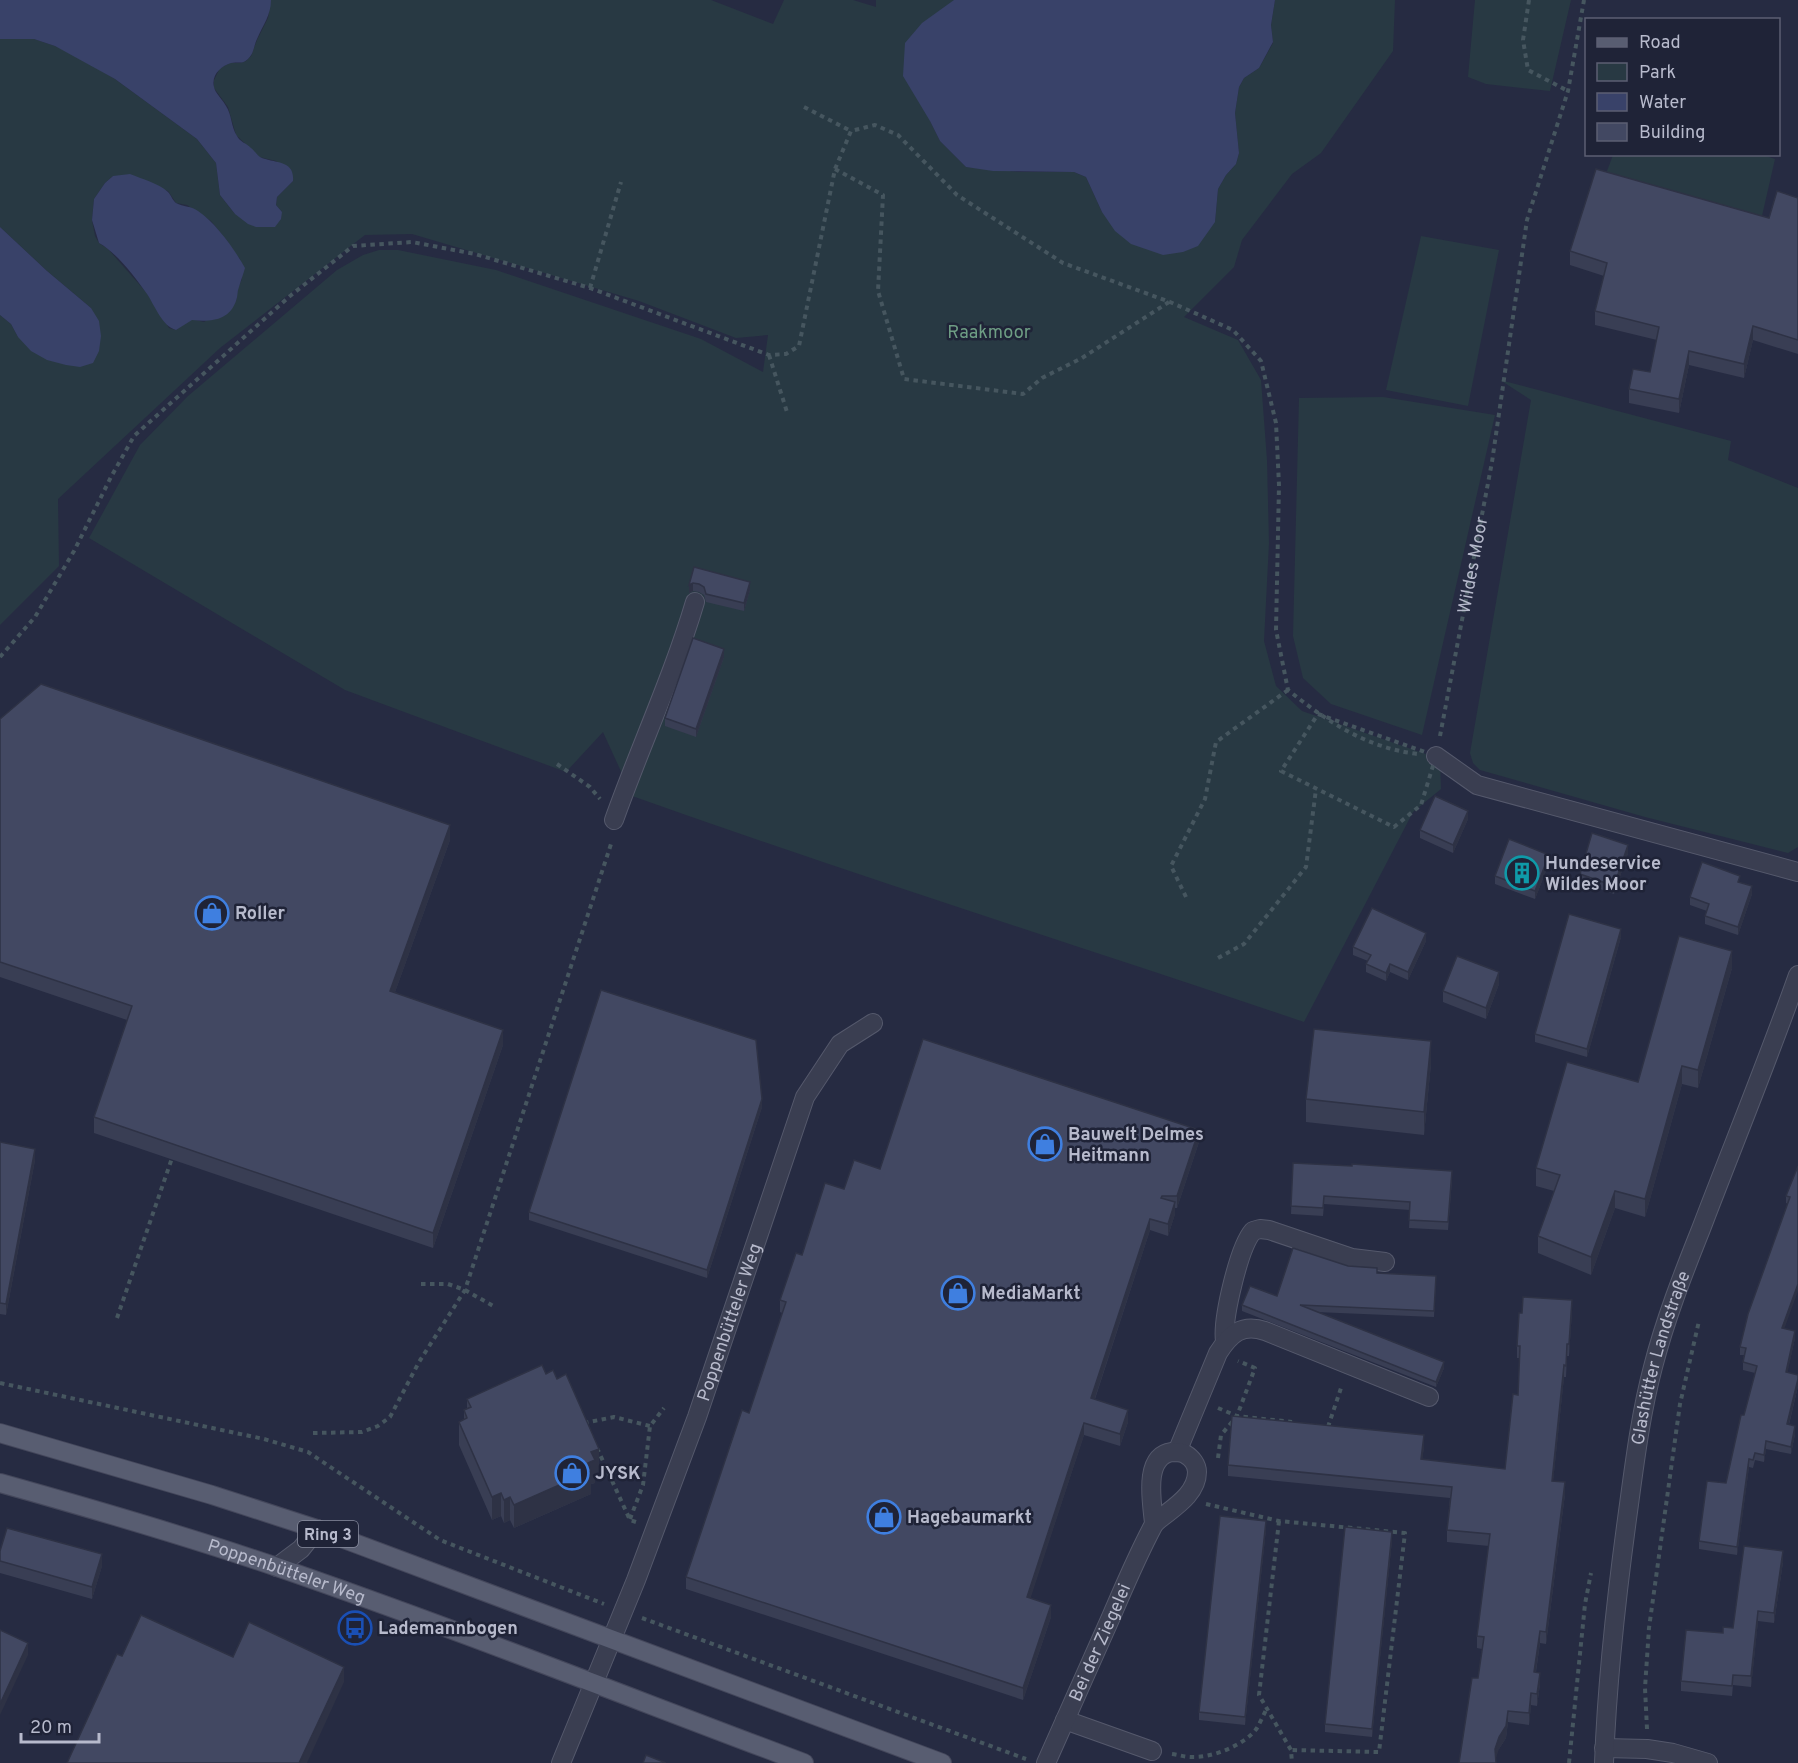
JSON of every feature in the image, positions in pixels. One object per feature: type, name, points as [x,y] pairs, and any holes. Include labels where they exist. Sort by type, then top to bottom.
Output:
[{"type":"main road","name":"Ring 3","points":[[0,1432],[317,1529],[942,1763]]},
{"type":"main road","name":"Poppenbütteler Weg","points":[[0,1483],[166,1531],[277,1567],[510,1651],[804,1763]]},
{"type":"street","points":[[614,820],[685,636],[695,602]]},
{"type":"street","points":[[1436,756],[1477,785],[1798,872]]},
{"type":"street","name":"Glashütter Landstraße","points":[[1604,1756],[1619,1578],[1637,1445],[1653,1365],[1691,1253],[1798,975]]},
{"type":"street","name":"Poppenbütteler Weg","points":[[612,1640],[697,1418],[805,1097],[840,1044],[873,1023]]},
{"type":"street","points":[[1197,1473],[1194,1461],[1185,1454],[1177,1452],[1222,1347],[1229,1301],[1244,1246],[1253,1231],[1269,1230],[1352,1258],[1385,1262]]},
{"type":"street","points":[[1222,1347],[1238,1331],[1250,1328],[1260,1329],[1429,1397]]},
{"type":"street","name":"Bei der Ziegelei","points":[[1154,1523],[1153,1468],[1158,1458],[1167,1453],[1177,1452]]},
{"type":"street","name":"Bei der Ziegelei","points":[[1046,1763],[1154,1523],[1193,1489],[1197,1473]]},
{"type":"street","points":[[277,1567],[301,1550],[317,1529]]},
{"type":"street","points":[[561,1763],[612,1640]]},
{"type":"street","points":[[1065,1720],[1152,1751]]},
{"type":"street","points":[[1604,1756],[1647,1749],[1673,1753],[1708,1763]]},
{"type":"path","points":[[1529,0],[1523,40],[1528,70],[1568,91]]},
{"type":"path","name":"Wildes Moor","points":[[1316,789],[1394,827],[1421,805],[1436,756],[1492,462],[1527,220],[1568,91],[1584,0]]},
{"type":"path","points":[[804,107],[851,131],[875,125],[898,135],[957,195],[1063,263],[1170,302],[1233,330],[1261,362],[1276,423],[1279,485],[1276,630],[1288,690],[1318,714],[1359,738],[1401,752],[1436,756]]},
{"type":"path","points":[[0,657],[35,617],[74,551],[134,436],[290,296],[353,246],[412,242],[475,254],[590,288],[769,355],[786,354],[799,346],[835,169],[851,131]]},
{"type":"path","points":[[835,169],[883,195],[878,291],[904,379],[1023,394],[1042,378],[1082,358],[1170,302]]},
{"type":"path","points":[[590,288],[621,182]]},
{"type":"path","points":[[769,355],[787,412]]},
{"type":"path","points":[[1186,897],[1171,866],[1205,799],[1216,742],[1288,690]]},
{"type":"path","points":[[1318,714],[1436,756]]},
{"type":"path","points":[[1218,958],[1244,944],[1306,867],[1316,789],[1281,771],[1318,714]]},
{"type":"path","points":[[313,1433],[362,1432],[378,1426],[390,1417],[419,1362],[465,1290],[612,841],[614,820],[602,801],[590,788],[557,764]]},
{"type":"path","points":[[117,1318],[172,1158]]},
{"type":"path","points":[[421,1284],[448,1284],[495,1306]]},
{"type":"path","points":[[1647,1732],[1645,1688],[1649,1628],[1680,1404],[1699,1321]]},
{"type":"path","points":[[1197,1473],[1214,1469],[1217,1464],[1221,1435],[1237,1416],[1255,1368],[1222,1347]]},
{"type":"path","points":[[1340,1429],[1328,1427],[1348,1365]]},
{"type":"path","points":[[0,1383],[264,1439],[308,1452],[440,1540],[624,1611],[1036,1763]]},
{"type":"path","points":[[1198,1400],[1237,1416],[1293,1422]]},
{"type":"path","points":[[630,1520],[643,1485],[650,1426],[664,1408]]},
{"type":"path","points":[[579,1426],[586,1422],[614,1417],[650,1426]]},
{"type":"path","points":[[586,1422],[591,1433]]},
{"type":"path","points":[[596,1444],[630,1520],[655,1531]]},
{"type":"path","points":[[1185,1497],[1279,1521],[1405,1533],[1379,1752],[1291,1750]]},
{"type":"path","points":[[1279,1521],[1259,1695],[1291,1750],[1292,1763]]},
{"type":"path","points":[[1569,1763],[1585,1604],[1591,1574]]},
{"type":"path","points":[[1152,1751],[1193,1757],[1215,1754],[1242,1742],[1256,1729],[1266,1710]]},
{"type":"green space","name":"Raakmoor","points":[[271,0],[711,0],[773,24],[784,0],[853,0],[876,7],[876,0],[954,0],[930,121],[940,141],[966,167],[1020,172],[1074,172],[1086,177],[1102,212],[1215,222],[1218,189],[1236,164],[1239,153],[1235,113],[1239,87],[1244,78],[1259,68],[1273,43],[1271,25],[1275,0],[1395,0],[1393,51],[1321,153],[1292,174],[1242,240],[1234,267],[1184,317],[1238,340],[1261,380],[1267,460],[1269,543],[1264,641],[1276,686],[1302,711],[1440,759],[1441,789],[1413,812],[1304,1022],[618,791],[624,778],[603,732],[566,772],[345,690],[89,538],[140,445],[188,396],[337,270],[363,255],[379,250],[398,250],[496,270],[701,339],[763,372],[768,335],[736,338],[639,301],[412,234],[365,235],[220,348],[58,499],[59,566],[0,625],[0,315],[11,324],[18,337],[91,308],[0,227],[0,39],[34,39],[75,55],[115,79],[197,139],[216,163],[220,195],[235,214],[282,212],[276,205],[277,197],[293,181],[276,161],[259,157],[236,135],[228,107],[214,88],[214,80],[220,68],[230,63],[246,61],[251,56],[268,18]],"holes":[[[113,176],[168,191],[176,203],[187,205],[211,221],[240,259],[242,279],[236,301],[204,322],[191,319],[176,330],[169,328],[146,292],[108,249],[99,243],[92,220],[94,199]]]},
{"type":"green space","points":[[1475,0],[1571,0],[1550,91],[1486,84],[1468,77]]},
{"type":"green space","points":[[1613,156],[1766,156],[1775,159],[1759,229],[1604,179]]},
{"type":"green space","points":[[1421,236],[1499,250],[1468,406],[1386,390]]},
{"type":"green space","points":[[1500,380],[1731,441],[1728,460],[1798,488],[1798,847],[1788,853],[1645,817],[1480,770],[1473,763],[1470,753],[1531,400]]},
{"type":"green space","points":[[1383,397],[1495,415],[1422,735],[1331,704],[1303,678],[1293,636],[1299,398]]},
{"type":"water","points":[[0,0],[271,0],[268,15],[250,57],[244,62],[233,62],[224,66],[215,75],[213,83],[228,110],[240,140],[260,157],[282,163],[291,169],[293,181],[277,197],[276,205],[282,212],[281,219],[275,227],[256,227],[235,214],[220,195],[216,163],[197,139],[115,79],[55,46],[34,39],[0,39]]},
{"type":"water","points":[[954,0],[1275,0],[1271,25],[1273,42],[1259,68],[1244,78],[1239,87],[1235,113],[1239,153],[1236,164],[1218,189],[1215,222],[1198,246],[1183,252],[1163,255],[1131,244],[1115,231],[1102,212],[1086,177],[1074,172],[993,171],[966,167],[940,141],[903,76],[905,43],[922,23]]},
{"type":"water","points":[[130,174],[160,186],[176,203],[193,208],[205,216],[236,253],[245,268],[236,301],[229,313],[218,319],[192,320],[176,330],[171,328],[163,320],[137,280],[106,247],[99,243],[92,220],[94,199],[113,176]]},
{"type":"water","points":[[0,227],[91,308],[99,321],[101,336],[99,351],[93,363],[80,367],[47,360],[31,351],[18,337],[11,324],[0,315]]},
{"type":"building","points":[[1596,169],[1769,218],[1777,191],[1798,198],[1798,340],[1753,326],[1744,364],[1689,351],[1679,399],[1629,389],[1633,369],[1650,372],[1659,327],[1595,311],[1607,263],[1570,251]]},
{"type":"building","points":[[694,567],[750,582],[744,603],[706,594],[704,587],[699,584],[689,585]]},
{"type":"building","points":[[693,638],[724,649],[696,729],[665,718]]},
{"type":"building","name":"Roller","points":[[41,684],[450,825],[390,991],[503,1030],[433,1233],[94,1117],[132,1006],[0,962],[0,719]]},
{"type":"building","points":[[1435,796],[1468,811],[1453,845],[1420,830]]},
{"type":"building","points":[[1592,833],[1628,845],[1614,886],[1580,874]]},
{"type":"building","name":"Hundeservice Wildes Moor","points":[[1509,839],[1549,855],[1535,891],[1495,876]]},
{"type":"building","points":[[1702,862],[1740,876],[1738,882],[1752,886],[1738,927],[1705,916],[1709,904],[1690,897]]},
{"type":"building","points":[[1372,908],[1426,933],[1408,972],[1390,964],[1386,973],[1366,964],[1371,955],[1353,947]]},
{"type":"building","points":[[1569,914],[1621,929],[1587,1049],[1535,1034]]},
{"type":"building","points":[[1679,936],[1732,951],[1698,1070],[1682,1066],[1645,1199],[1615,1191],[1591,1257],[1538,1236],[1560,1175],[1536,1168],[1567,1062],[1638,1082]]},
{"type":"building","points":[[1457,956],[1499,972],[1486,1008],[1443,991]]},
{"type":"building","points":[[601,990],[756,1040],[762,1099],[707,1270],[529,1212]]},
{"type":"building","points":[[1314,1029],[1431,1041],[1424,1112],[1306,1099]]},
{"type":"building","points":[[923,1039],[1199,1130],[1177,1196],[1162,1196],[1161,1198],[1175,1202],[1168,1224],[1150,1219],[1091,1398],[1128,1410],[1120,1434],[1084,1423],[1027,1597],[1051,1605],[1023,1688],[686,1577],[742,1410],[749,1413],[786,1302],[780,1300],[796,1253],[802,1255],[825,1183],[844,1189],[854,1160],[880,1169]]},
{"type":"building","points":[[0,1142],[35,1149],[6,1304],[0,1303]]},
{"type":"building","points":[[1293,1163],[1352,1166],[1352,1164],[1452,1171],[1448,1222],[1409,1220],[1410,1202],[1324,1196],[1323,1208],[1291,1206]]},
{"type":"building","points":[[1798,1166],[1798,1284],[1782,1328],[1795,1331],[1786,1372],[1798,1375],[1787,1424],[1795,1426],[1791,1447],[1766,1441],[1764,1455],[1755,1453],[1753,1460],[1749,1459],[1737,1547],[1699,1541],[1707,1481],[1726,1483],[1741,1415],[1744,1415],[1757,1366],[1743,1362],[1746,1348],[1740,1347],[1748,1314],[1790,1197],[1786,1196]]},
{"type":"building","points":[[1293,1248],[1348,1266],[1377,1268],[1377,1273],[1436,1276],[1434,1311],[1300,1305],[1444,1362],[1436,1382],[1242,1305],[1250,1286],[1277,1296]]},
{"type":"building","points":[[1523,1297],[1572,1300],[1569,1344],[1567,1344],[1566,1366],[1564,1365],[1552,1481],[1565,1482],[1546,1632],[1540,1631],[1534,1672],[1540,1673],[1537,1694],[1531,1693],[1529,1713],[1508,1711],[1506,1726],[1495,1749],[1496,1763],[1459,1763],[1472,1678],[1478,1678],[1484,1637],[1477,1636],[1490,1534],[1447,1530],[1452,1487],[1228,1465],[1232,1416],[1424,1435],[1421,1459],[1505,1469],[1513,1394],[1518,1395],[1520,1346],[1517,1346],[1519,1313],[1522,1313]]},
{"type":"building","points":[[542,1365],[546,1374],[553,1370],[557,1379],[566,1374],[599,1449],[591,1452],[595,1460],[588,1463],[591,1471],[514,1505],[510,1497],[504,1500],[501,1493],[492,1497],[459,1422],[467,1418],[464,1410],[471,1407],[467,1399]]},
{"type":"building","points":[[1220,1516],[1266,1521],[1245,1717],[1199,1712]]},
{"type":"building","points":[[1345,1527],[1392,1532],[1372,1729],[1325,1724]]},
{"type":"building","points":[[7,1528],[102,1554],[92,1587],[0,1561],[0,1551]]},
{"type":"building","points":[[1744,1546],[1783,1551],[1774,1613],[1758,1611],[1751,1676],[1733,1675],[1732,1686],[1681,1681],[1686,1630],[1723,1633],[1723,1627],[1733,1628]]},
{"type":"building","points":[[141,1615],[233,1657],[249,1622],[344,1667],[299,1763],[67,1763],[117,1654],[122,1656]]},
{"type":"building","points":[[0,1630],[28,1643],[0,1704]]},
{"type":"building","points":[[646,1755],[666,1763],[643,1763]]},
{"type":"place","name":"Hundeservice Wildes Moor","points":[[1522,873]]},
{"type":"place","name":"Roller","points":[[212,913]]},
{"type":"place","name":"Bauwelt Delmes Heitmann","points":[[1045,1144]]},
{"type":"place","name":"MediaMarkt","points":[[958,1293]]},
{"type":"place","name":"JYSK","points":[[572,1473]]},
{"type":"place","name":"Hagebaumarkt","points":[[884,1517]]},
{"type":"place","name":"Lademannbogen","points":[[355,1628]]}]
